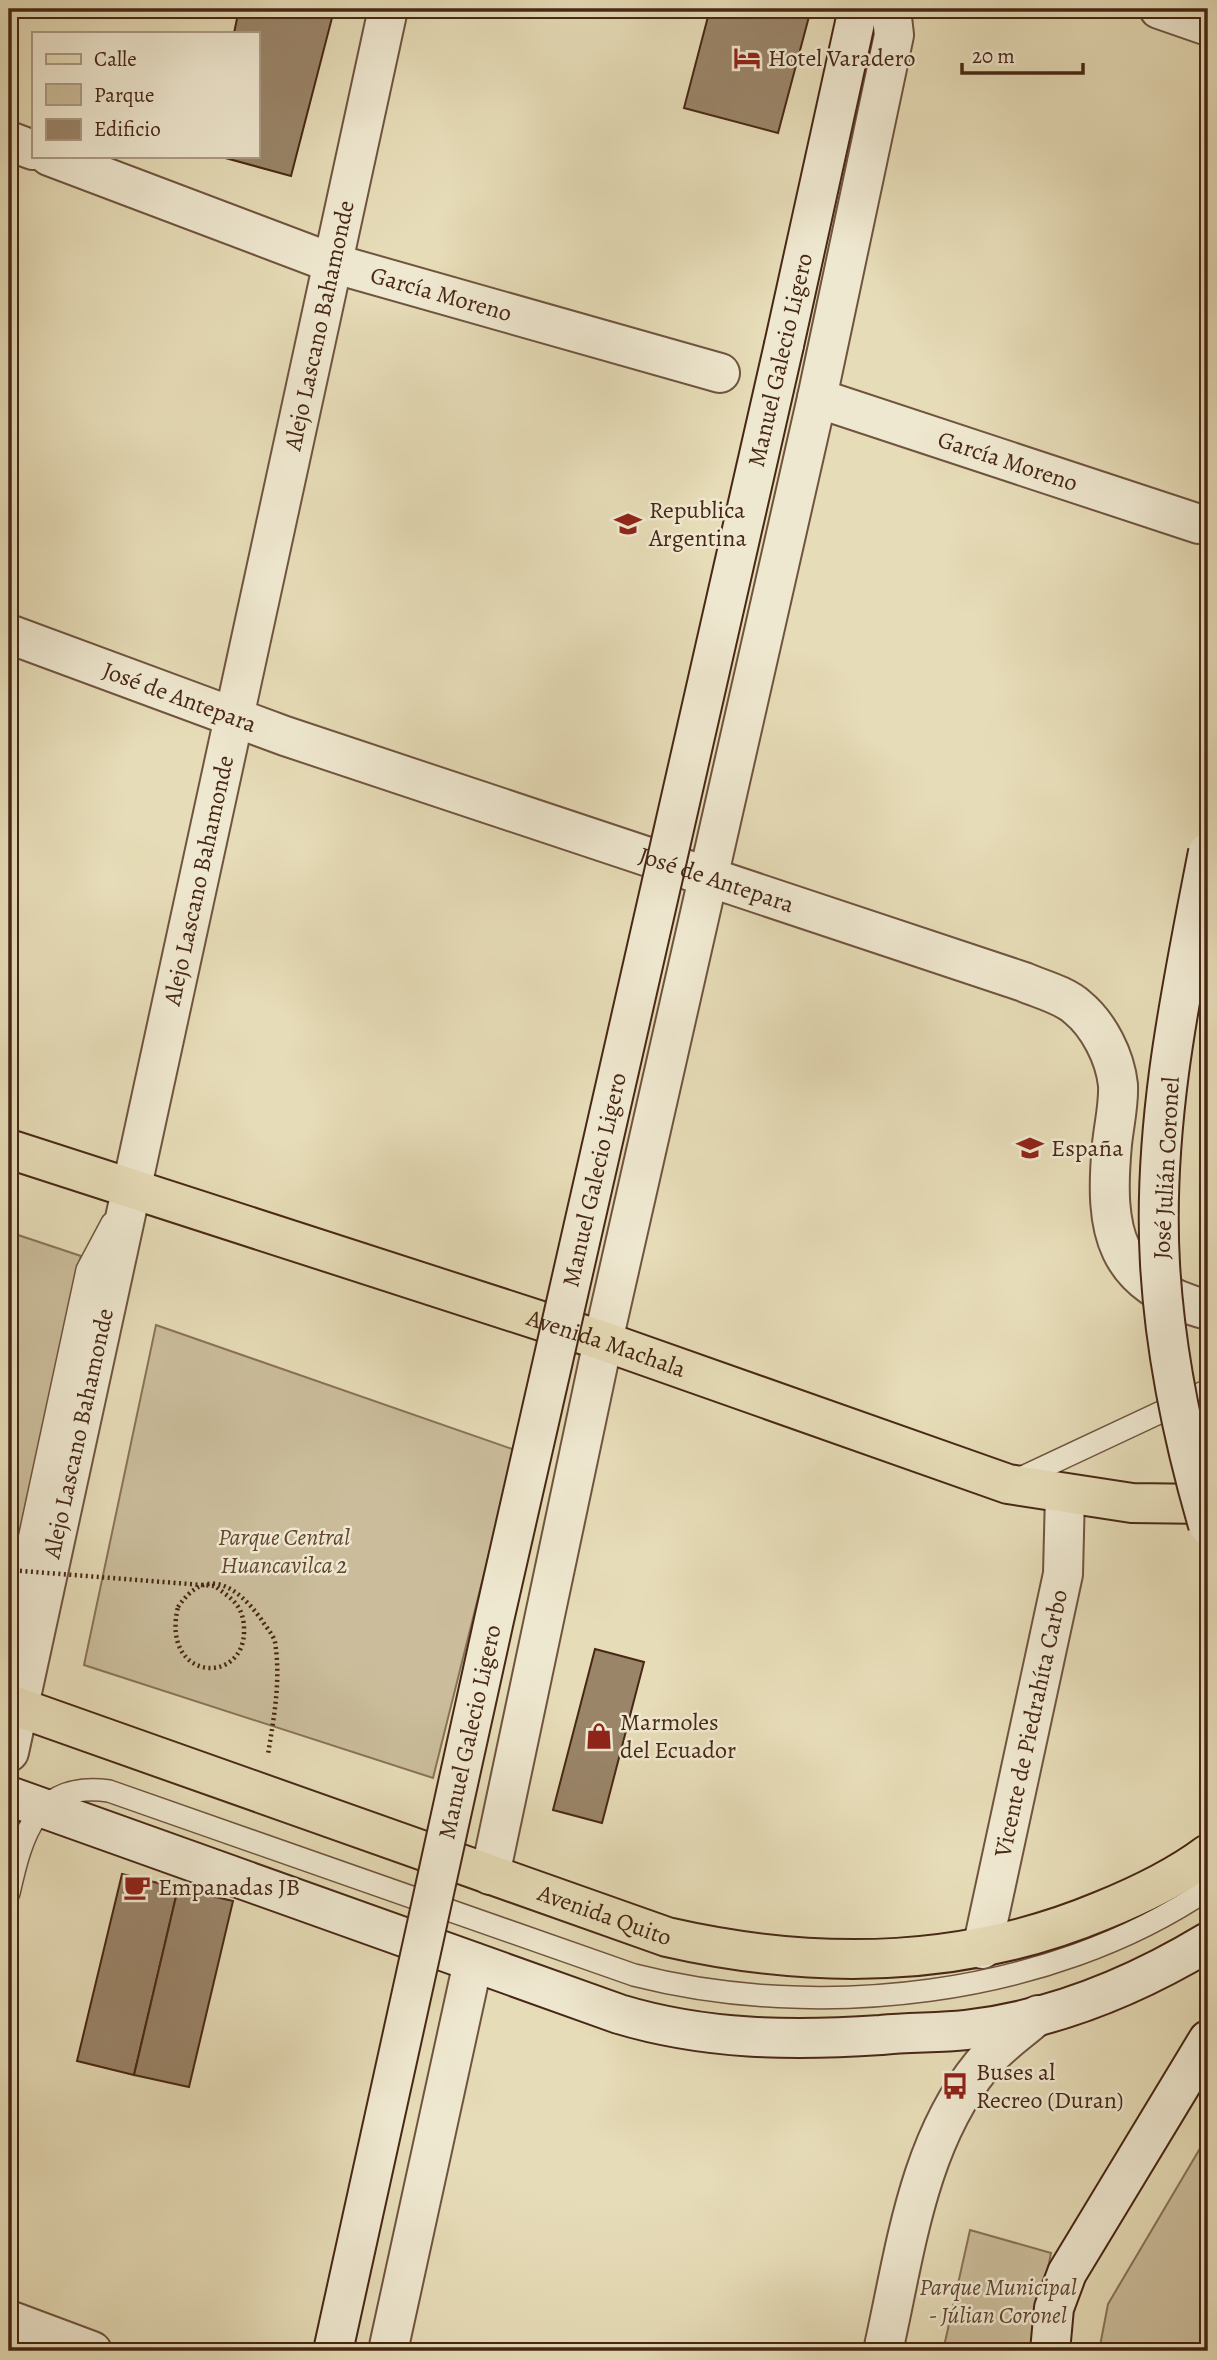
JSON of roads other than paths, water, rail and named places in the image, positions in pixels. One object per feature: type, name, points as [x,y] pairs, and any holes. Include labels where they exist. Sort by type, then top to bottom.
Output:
[{"type":"main road","name":"Avenida Machala","points":[[9,1149],[603,1341],[1008,1484],[1132,1503],[1208,1504]]},
{"type":"main road","name":"Avenida Quito","points":[[14,1706],[667,1937],[722,1950],[786,1958],[844,1960],[982,1949],[1069,1924],[1125,1901],[1186,1871],[1208,1854]]},
{"type":"street","name":"Alejo Lascano Bahamonde","points":[[9,1752],[14,1706],[131,1187],[388,9]]},
{"type":"street","name":"Manuel Galecio Ligero","points":[[333,2351],[858,9]]},
{"type":"street","name":"Manuel Galecio Ligero","points":[[490,1875],[603,1341],[706,874],[817,398],[894,35],[891,9]]},
{"type":"street","points":[[1159,9],[1208,26]]},
{"type":"street","points":[[9,141],[32,150]]},
{"type":"street","name":"García Moreno","points":[[54,158],[332,263],[720,373]]},
{"type":"street","name":"García Moreno","points":[[817,398],[1199,524]]},
{"type":"street","name":"José de Antepara","points":[[9,634],[233,718],[1024,982],[1076,1006],[1105,1040],[1118,1085],[1109,1176],[1111,1221],[1122,1258],[1153,1287],[1208,1311]]},
{"type":"street","name":"José Julián Coronel","points":[[1208,852],[1181,992],[1160,1187],[1160,1261],[1165,1325],[1178,1412],[1208,1525]]},
{"type":"street","name":"Vicente de Piedrahíta Carbo","points":[[982,1949],[1063,1574],[1065,1494]]},
{"type":"street","points":[[25,1802],[619,2014],[660,2026],[712,2035],[825,2039],[966,2030],[1038,2015],[1120,1988],[1208,1942]]},
{"type":"street","points":[[388,2351],[473,1962]]},
{"type":"street","points":[[883,2351],[919,2192],[947,2116],[983,2063],[1038,2015]]},
{"type":"street","points":[[1050,2351],[1054,2308],[1067,2273],[1208,2040]]},
{"type":"street","points":[[9,2320],[92,2351]]},
{"type":"lane","points":[[9,1632],[87,1270],[131,1187]]},
{"type":"lane","points":[[1008,1484],[1119,1429],[1208,1390]]},
{"type":"lane","points":[[9,1893],[20,1846],[25,1802],[89,1788],[109,1791],[634,1975],[682,1987],[732,1993],[857,1998],[961,1984],[1017,1973],[1144,1927],[1208,1889]]},
{"type":"place","name":"Hotel Varadero","points":[[747,58]]},
{"type":"place","name":"Republica Argentina","points":[[628,524]]},
{"type":"place","name":"España","points":[[1030,1148]]},
{"type":"place","name":"Marmoles del Ecuador","points":[[599,1736]]},
{"type":"place","name":"Empanadas JB","points":[[137,1887]]},
{"type":"place","name":"Buses al Recreo (Duran)","points":[[955,2086]]},
{"type":"park label","name":"Parque Central Huancavilca 2","points":[[284,1551]]},
{"type":"park label","name":"Parque Municipal - Júlian Coronel","points":[[998,2301]]}]
